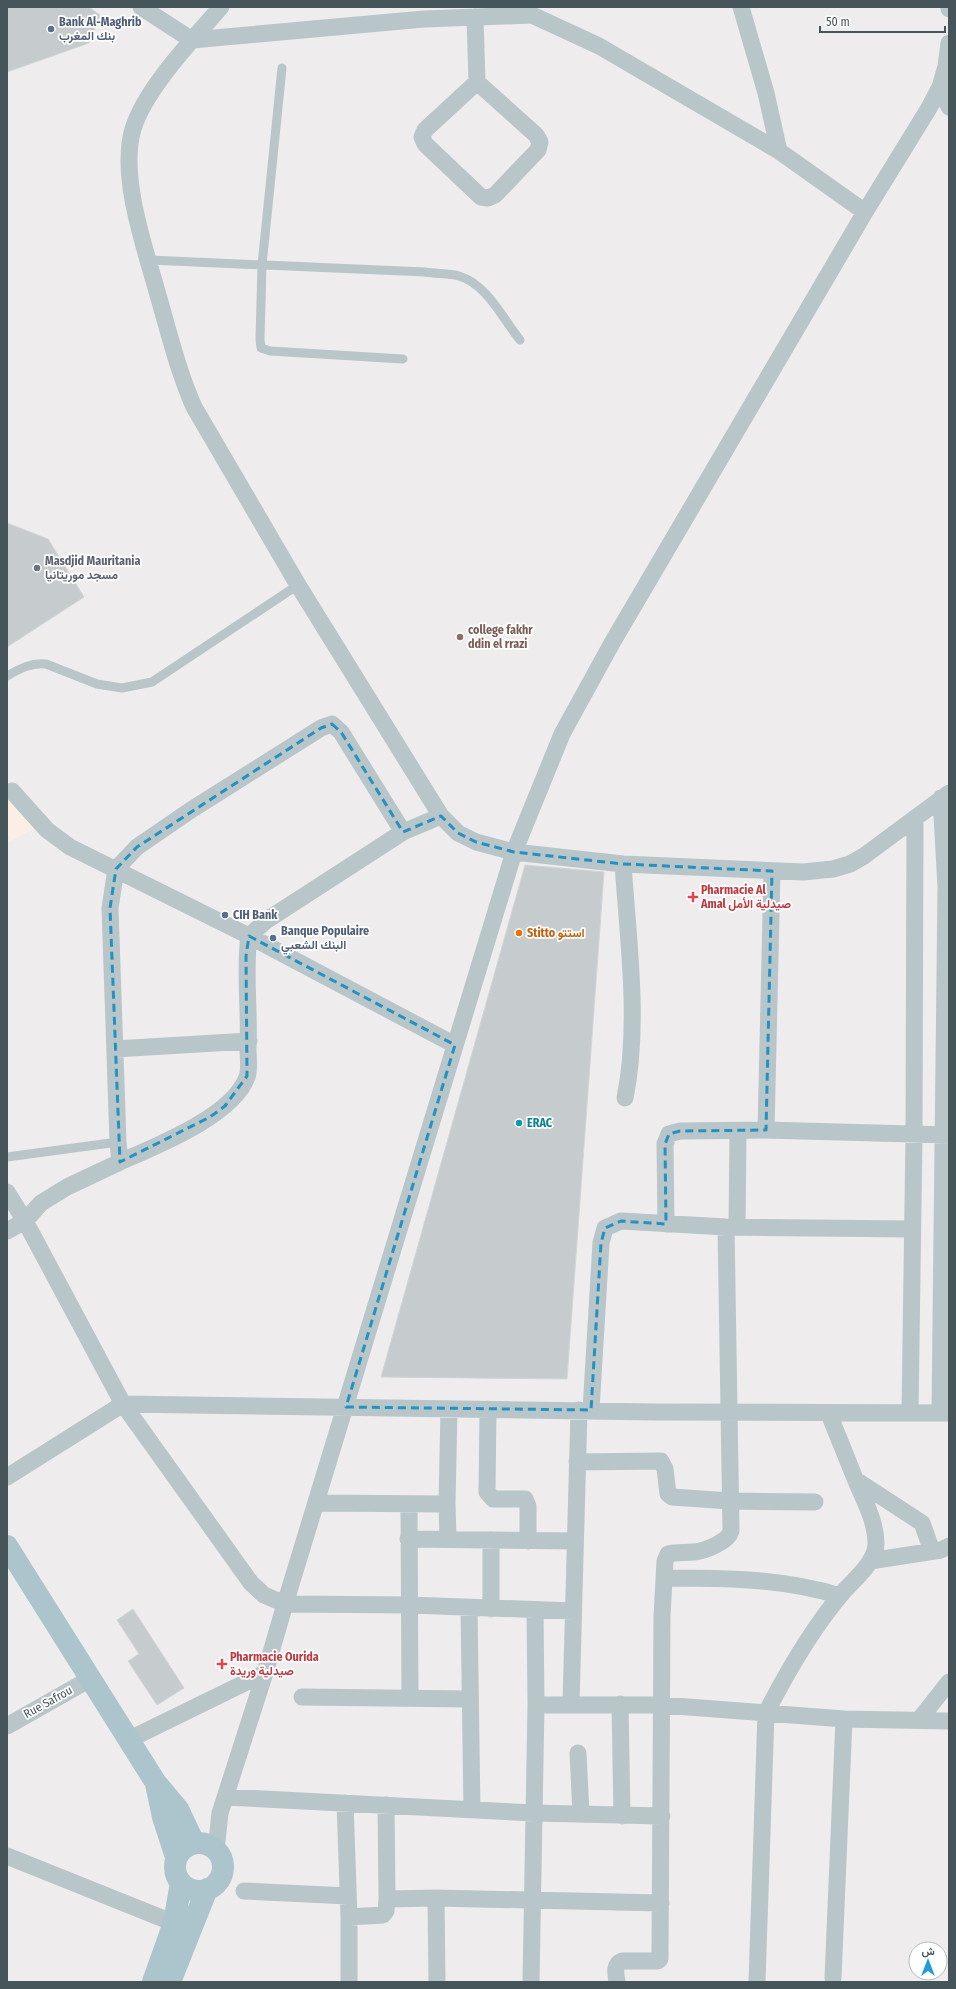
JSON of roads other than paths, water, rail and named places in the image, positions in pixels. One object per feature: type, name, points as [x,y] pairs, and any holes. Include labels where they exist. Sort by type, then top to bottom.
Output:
[{"type":"main road","points":[[7,1546],[156,1783],[178,1809],[204,1846],[220,1856],[222,1869],[218,1881],[207,1889],[198,1891],[189,1889],[181,1883],[175,1871],[176,1857],[163,1817],[156,1783]]},
{"type":"main road","points":[[176,1857],[181,1851],[204,1846]]},
{"type":"main road","points":[[153,1982],[174,1923],[181,1883]]},
{"type":"main road","points":[[170,1982],[207,1889]]},
{"type":"street","points":[[141,7],[192,40],[424,19],[475,18],[535,11],[599,46],[779,151],[865,212]]},
{"type":"street","points":[[221,7],[192,40],[143,103],[133,130],[129,161],[132,192],[149,260],[182,380],[194,407],[298,585],[441,816],[458,833],[476,842],[514,852],[623,864],[772,871],[819,871],[850,864],[864,856],[945,796]]},
{"type":"street","points":[[741,7],[766,93],[779,151]]},
{"type":"street","points":[[475,18],[476,82],[536,135],[540,142],[538,150],[494,195],[488,198],[481,197],[425,144],[422,137],[424,130],[476,82]]},
{"type":"street","points":[[204,1846],[223,1805],[265,1673],[514,852],[562,734],[598,669],[865,212],[940,87],[946,66],[949,43]]},
{"type":"street","points":[[940,87],[949,108]]},
{"type":"street","points":[[120,1162],[118,1142],[110,908],[116,869],[137,847],[191,810],[321,728],[332,724],[341,732],[403,832]]},
{"type":"street","points":[[9,791],[53,834],[70,847],[249,936],[455,1045]]},
{"type":"street","points":[[7,1477],[123,1404],[829,1414],[944,1412],[948,887],[945,796]]},
{"type":"street","points":[[7,1231],[24,1221],[41,1203],[67,1187],[179,1134],[225,1106],[236,1094],[247,1076],[248,1041],[246,956],[249,936],[268,920],[403,832],[441,816]]},
{"type":"street","points":[[910,1412],[914,1135],[915,818]]},
{"type":"street","points":[[623,864],[633,1021],[631,1072],[626,1098]]},
{"type":"street","points":[[766,1130],[772,871]]},
{"type":"street","points":[[115,1049],[248,1041]]},
{"type":"street","points":[[666,1224],[665,1144],[669,1134],[680,1131],[766,1130],[946,1135]]},
{"type":"street","points":[[617,1982],[616,1967],[618,1963],[622,1961],[658,1961],[660,1959],[662,1616],[664,1561],[668,1554],[699,1551],[728,1537],[731,1531],[728,1412],[732,1227],[738,1131]]},
{"type":"street","points":[[7,1192],[123,1404],[251,1583],[264,1595],[285,1604],[410,1605],[573,1611]]},
{"type":"street","points":[[571,1704],[577,1462],[585,1410],[601,1243],[605,1228],[621,1221],[732,1227],[912,1229]]},
{"type":"street","points":[[448,1540],[447,1504],[449,1409]]},
{"type":"street","points":[[488,1409],[487,1492],[493,1499],[525,1499],[528,1506],[528,1541]]},
{"type":"street","points":[[757,1982],[766,1713],[800,1650],[840,1596],[870,1561],[875,1552],[876,1546],[874,1525],[829,1414]]},
{"type":"street","points":[[577,1462],[661,1461],[665,1469],[669,1496],[730,1501],[815,1502]]},
{"type":"street","points":[[856,1480],[917,1518],[922,1523],[926,1531],[932,1551]]},
{"type":"street","points":[[316,1503],[447,1504]]},
{"type":"street","points":[[409,1504],[410,1698]]},
{"type":"street","points":[[408,1539],[575,1541]]},
{"type":"street","points":[[491,1540],[491,1609]]},
{"type":"street","points":[[870,1561],[932,1551],[949,1546]]},
{"type":"street","points":[[664,1578],[785,1583],[817,1589],[840,1596]]},
{"type":"street","points":[[469,1608],[472,1810]]},
{"type":"street","points":[[531,1982],[536,1705],[535,1610]]},
{"type":"street","points":[[128,1740],[265,1673]]},
{"type":"street","name":"Rue Safrou","points":[[7,1726],[90,1679]]},
{"type":"street","points":[[919,1720],[949,1682]]},
{"type":"street","points":[[302,1697],[470,1699]]},
{"type":"street","points":[[620,1704],[622,1816]]},
{"type":"street","points":[[536,1705],[662,1705],[844,1719],[949,1721]]},
{"type":"street","points":[[833,1978],[844,1719]]},
{"type":"street","points":[[578,1753],[581,1814]]},
{"type":"street","points":[[223,1805],[345,1803],[534,1813],[662,1816]]},
{"type":"street","points":[[345,1803],[349,1917],[348,1982]]},
{"type":"street","points":[[349,1917],[383,1914],[386,1911],[386,1805]]},
{"type":"street","points":[[7,1856],[174,1923]]},
{"type":"street","points":[[244,1892],[348,1896]]},
{"type":"street","points":[[387,1899],[436,1898],[533,1902],[661,1903]]},
{"type":"street","points":[[436,1898],[437,1982]]},
{"type":"lane","points":[[282,68],[262,265],[260,339],[262,348],[270,351],[403,359]]},
{"type":"lane","points":[[149,260],[425,272],[458,276],[476,284],[493,302],[520,340]]},
{"type":"lane","points":[[7,676],[29,665],[38,663],[46,664],[97,684],[122,688],[152,682],[298,585]]},
{"type":"lane","points":[[7,1157],[118,1142]]},
{"type":"place","name":"Bank Al-Maghrib بنك المغرب","points":[[51,29]]},
{"type":"place","name":"Masdjid Mauritania مسجد موريتانيا","points":[[37,568]]},
{"type":"place","name":"college fakhr ddin el rrazi","points":[[460,637]]},
{"type":"place","name":"Pharmacie Al Amal صيدلية الأمل","points":[[693,897]]},
{"type":"place","name":"CIH Bank","points":[[225,915]]},
{"type":"place","name":"Stitto استتو","points":[[519,933]]},
{"type":"place","name":"Banque Populaire البنك الشعبي","points":[[273,938]]},
{"type":"place","name":"ERAC","points":[[519,1123]]},
{"type":"place","name":"Pharmacie Ourida صيدلية وريدة","points":[[222,1664]]}]
